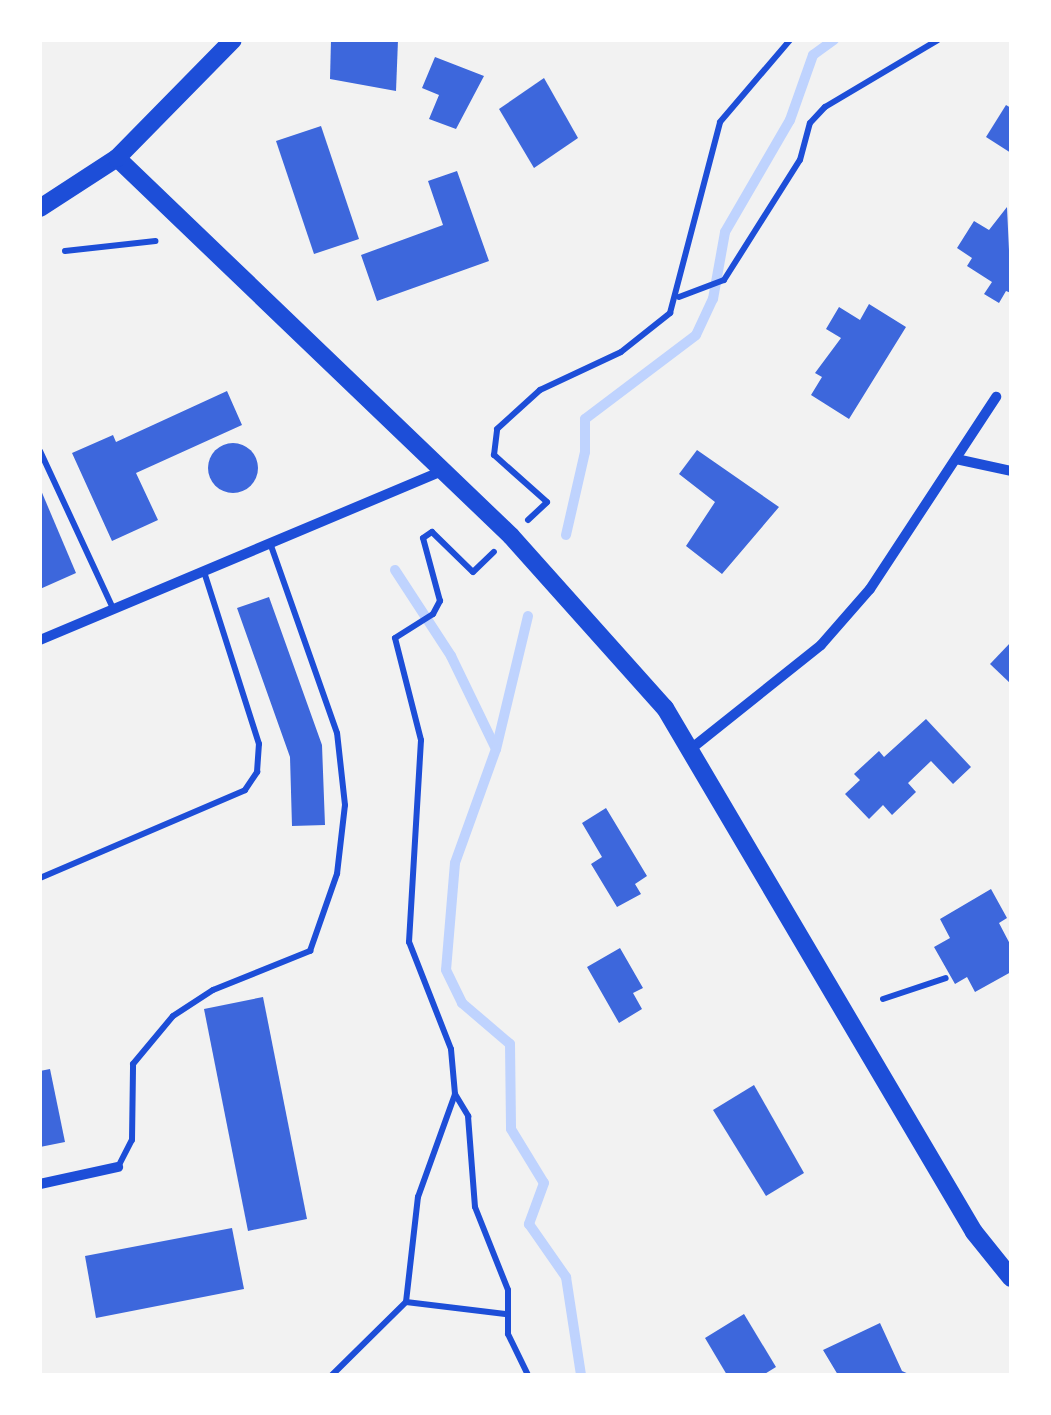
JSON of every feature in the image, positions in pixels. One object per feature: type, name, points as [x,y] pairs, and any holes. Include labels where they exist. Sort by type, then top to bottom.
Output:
[{"type":"street","points":[[40,208],[118,158],[232,40]]},
{"type":"street","points":[[118,158],[444,470],[604,634],[692,748],[974,1232],[1011,1278]]},
{"type":"street","points":[[692,748],[821,645],[870,589],[996,397]]},
{"type":"street","points":[[956,458],[1011,471]]},
{"type":"street","points":[[40,640],[444,470]]},
{"type":"street","points":[[40,1184],[118,1167]]},
{"type":"lane","points":[[40,451],[114,609]]},
{"type":"lane","points":[[118,1167],[132,1140],[133,1064],[173,1016],[213,990],[310,951],[337,874],[345,805],[337,733],[270,543]]},
{"type":"lane","points":[[40,878],[244,790],[257,772],[259,744],[204,571]]},
{"type":"path","points":[[530,518],[547,502],[494,456],[497,429],[540,390],[650,331],[679,297],[720,122],[790,40]]},
{"type":"path","points":[[679,297],[724,280],[800,160],[810,123],[825,107],[938,40]]},
{"type":"path","points":[[65,250],[156,241]]},
{"type":"path","points":[[332,1375],[406,1302],[418,1196],[455,1094],[451,1050],[409,942],[421,740],[394,638],[433,614],[440,601],[424,538],[432,532],[473,572],[486,560]]},
{"type":"path","points":[[883,999],[946,978]]},
{"type":"path","points":[[455,1094],[468,1116],[476,1207],[508,1290],[506,1314],[528,1375]]},
{"type":"path","points":[[406,1302],[506,1314]]},
{"type":"building","points":[[331,40],[398,40],[396,91],[330,79]]},
{"type":"building","points":[[435,57],[484,76],[456,129],[429,119],[439,95],[422,88]]},
{"type":"building","points":[[544,78],[578,138],[534,168],[499,109]]},
{"type":"building","points":[[1006,105],[1011,108],[1011,153],[986,137]]},
{"type":"building","points":[[321,126],[359,239],[314,254],[276,141]]},
{"type":"building","points":[[457,171],[489,261],[377,301],[361,255],[443,225],[428,181]]},
{"type":"building","points":[[1007,207],[1011,293],[1006,291],[999,303],[984,294],[992,282],[967,266],[972,258],[957,248],[974,221],[989,230]]},
{"type":"building","points":[[869,304],[906,327],[849,419],[811,395],[822,377],[815,373],[841,338],[826,329],[839,307],[860,320]]},
{"type":"building","points":[[227,391],[242,425],[136,473],[158,520],[112,541],[72,453],[113,435],[116,442]]},
{"type":"building","points":[[223,444],[243,444],[257,458],[257,478],[243,492],[223,492],[209,478],[209,458]]},
{"type":"building","points":[[697,450],[779,507],[722,574],[686,546],[715,502],[679,474]]},
{"type":"building","points":[[40,488],[76,573],[40,589]]},
{"type":"building","points":[[269,597],[322,745],[325,825],[292,826],[290,757],[237,608]]},
{"type":"building","points":[[1011,642],[1011,684],[990,664]]},
{"type":"building","points":[[926,719],[971,767],[953,784],[931,761],[908,783],[916,792],[892,815],[883,805],[869,819],[845,794],[860,780],[854,774],[879,751],[884,757]]},
{"type":"building","points":[[606,808],[647,876],[635,884],[641,894],[617,907],[591,864],[602,857],[582,823]]},
{"type":"building","points":[[991,889],[1007,918],[999,923],[1011,946],[1011,972],[975,992],[967,977],[955,984],[934,947],[950,938],[940,919]]},
{"type":"building","points":[[620,948],[643,988],[633,993],[642,1009],[619,1023],[587,967]]},
{"type":"building","points":[[263,997],[307,1219],[248,1231],[204,1009]]},
{"type":"building","points":[[50,1069],[65,1142],[40,1147],[40,1071]]},
{"type":"building","points":[[754,1085],[804,1173],[766,1196],[713,1110]]},
{"type":"building","points":[[232,1228],[244,1289],[96,1318],[85,1256]]},
{"type":"building","points":[[744,1314],[776,1367],[763,1375],[727,1375],[705,1338]]},
{"type":"building","points":[[880,1323],[902,1371],[911,1375],[838,1375],[823,1350]]},
{"type":"waterway","points":[[566,535],[585,452],[585,419],[696,335],[713,299],[725,232],[790,120],[813,55],[834,40]]},
{"type":"waterway","points":[[395,570],[451,656],[495,747]]},
{"type":"waterway","points":[[528,616],[496,749],[455,863],[446,970],[462,1003],[510,1044],[511,1129],[544,1183],[529,1224],[566,1277],[581,1375]]}]
